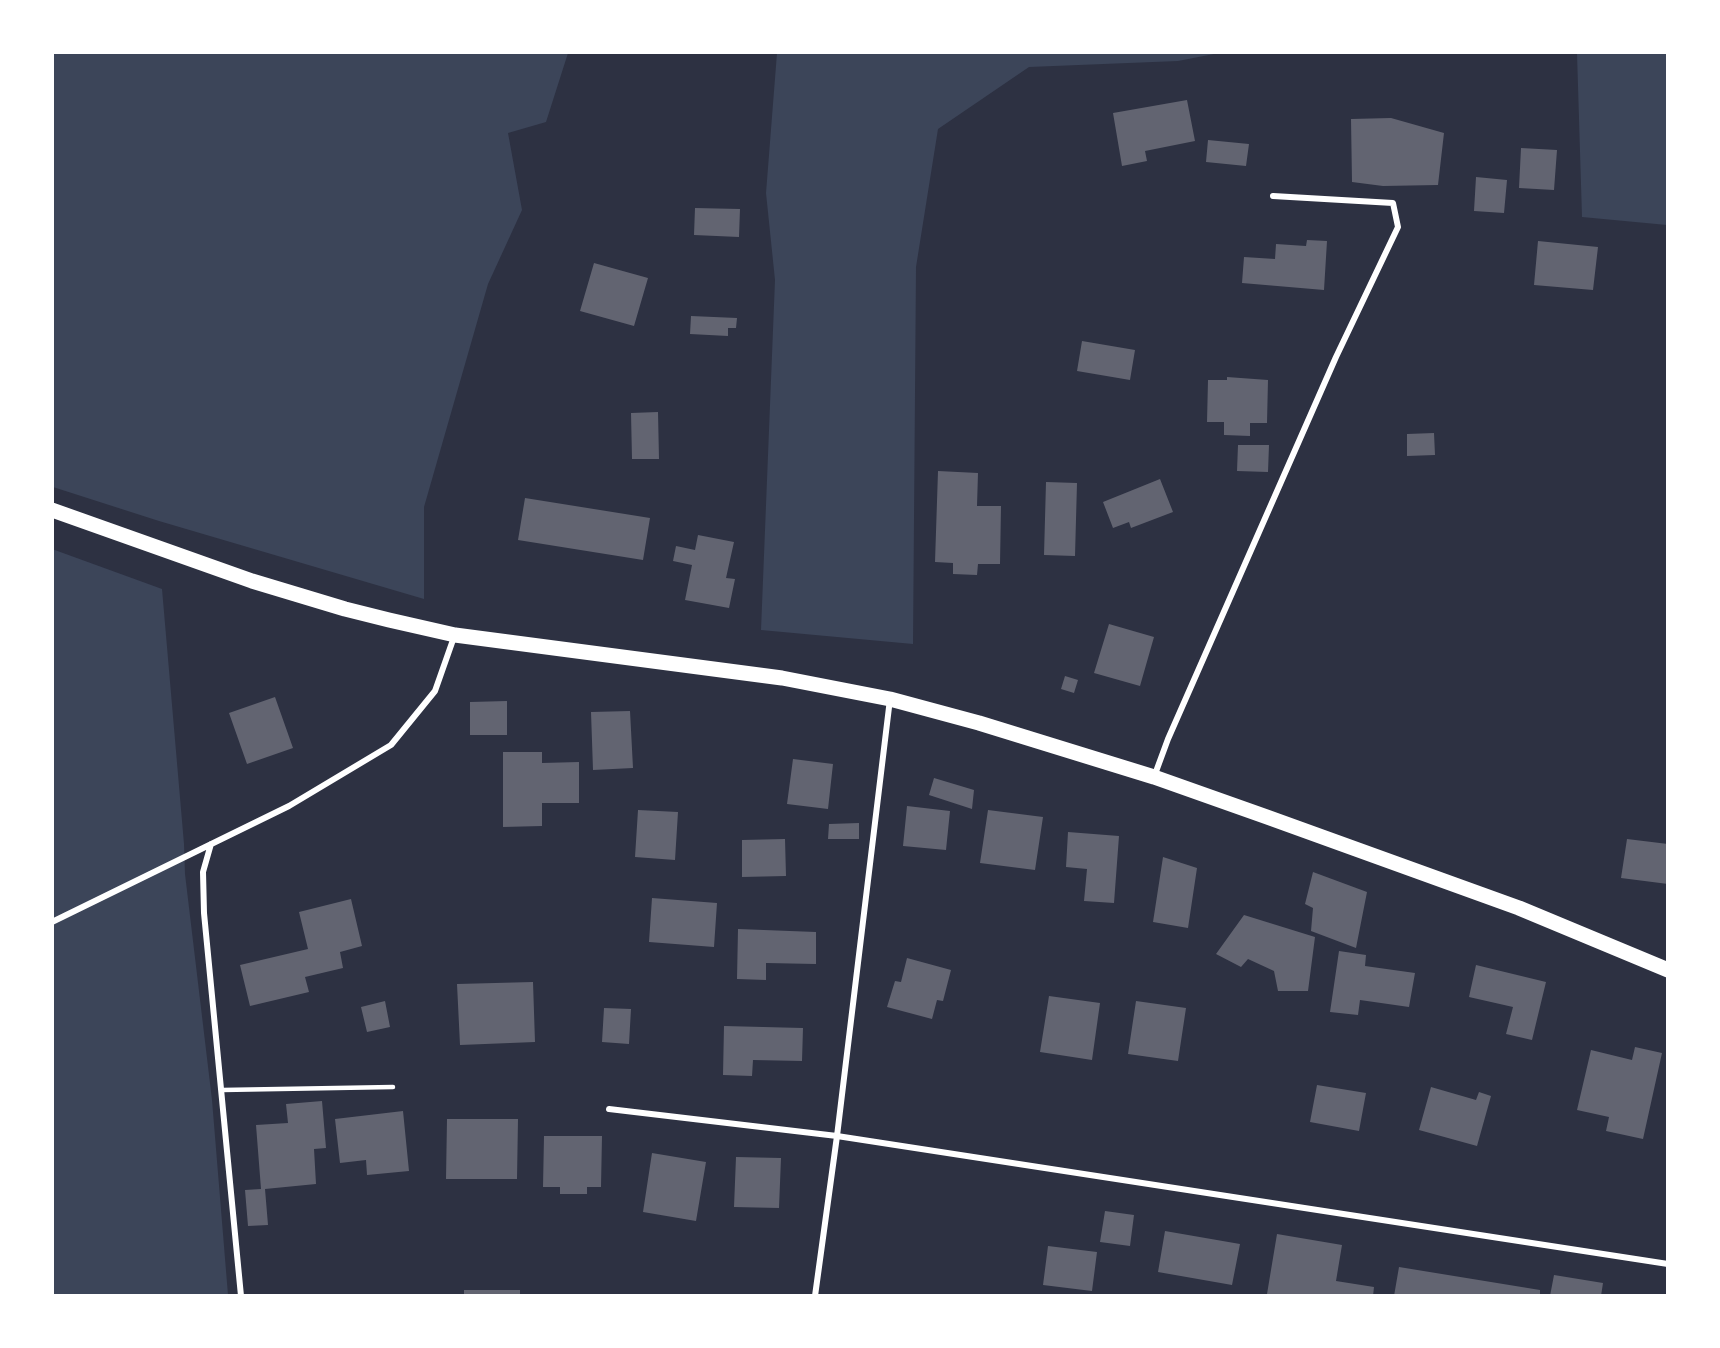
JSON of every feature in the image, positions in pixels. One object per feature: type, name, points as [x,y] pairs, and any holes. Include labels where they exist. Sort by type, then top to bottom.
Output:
[{"type":"main road","points":[[52,510],[252,581],[345,609],[455,635],[782,678],[890,699],[979,723],[1154,777],[1519,908],[1668,970]]},
{"type":"street","points":[[1154,777],[1168,739],[1317,401],[1398,227],[1393,203],[1272,196]]},
{"type":"street","points":[[52,922],[289,806],[391,745],[435,691],[455,635]]},
{"type":"street","points":[[815,1296],[837,1136],[890,699]]},
{"type":"street","points":[[211,844],[203,872],[204,913],[241,1296]]},
{"type":"street","points":[[609,1109],[837,1136],[1668,1264]]},
{"type":"lane","points":[[222,1090],[393,1088]]},
{"type":"shaded area","points":[[53,52],[568,53],[546,122],[508,133],[522,210],[488,284],[424,507],[424,599],[159,521],[53,487]]},
{"type":"shaded area","points":[[777,53],[1219,53],[1178,61],[1029,67],[938,129],[916,267],[913,644],[761,630],[775,280],[766,193]]},
{"type":"shaded area","points":[[1577,53],[1667,53],[1667,225],[1582,217]]},
{"type":"shaded area","points":[[52,549],[162,589],[185,874],[212,1100],[228,1295],[53,1295]]},
{"type":"building","points":[[1187,100],[1195,141],[1145,151],[1147,161],[1122,166],[1113,113]]},
{"type":"building","points":[[1391,118],[1444,133],[1438,185],[1383,186],[1352,182],[1351,119]]},
{"type":"building","points":[[1208,140],[1249,144],[1246,166],[1206,162]]},
{"type":"building","points":[[1521,148],[1557,150],[1554,190],[1519,188]]},
{"type":"building","points":[[1476,177],[1507,180],[1504,213],[1474,211]]},
{"type":"building","points":[[695,208],[740,209],[739,237],[694,235]]},
{"type":"building","points":[[1307,240],[1327,241],[1324,290],[1242,283],[1244,257],[1275,259],[1276,244],[1306,246]]},
{"type":"building","points":[[1538,241],[1598,247],[1593,290],[1534,285]]},
{"type":"building","points":[[594,263],[648,278],[634,326],[580,311]]},
{"type":"building","points":[[691,316],[737,318],[736,328],[728,328],[728,336],[690,334]]},
{"type":"building","points":[[1082,341],[1135,350],[1130,380],[1077,371]]},
{"type":"building","points":[[1227,377],[1268,380],[1267,423],[1250,423],[1250,436],[1224,435],[1224,422],[1207,422],[1208,380],[1227,380]]},
{"type":"building","points":[[658,412],[659,459],[632,459],[631,413]]},
{"type":"building","points":[[1434,433],[1435,455],[1407,456],[1407,434]]},
{"type":"building","points":[[1238,445],[1269,445],[1268,472],[1237,471]]},
{"type":"building","points":[[938,471],[978,473],[977,506],[1001,506],[1000,564],[978,564],[977,575],[953,574],[953,563],[935,562]]},
{"type":"building","points":[[1160,479],[1173,512],[1131,528],[1129,522],[1113,528],[1103,502]]},
{"type":"building","points":[[1046,482],[1077,483],[1075,556],[1044,555]]},
{"type":"building","points":[[525,498],[650,518],[643,560],[518,540]]},
{"type":"building","points":[[698,535],[734,542],[726,578],[735,579],[729,608],[685,600],[692,565],[673,561],[676,546],[695,550]]},
{"type":"building","points":[[1109,624],[1154,637],[1140,686],[1094,673]]},
{"type":"building","points":[[1065,676],[1078,680],[1074,693],[1061,689]]},
{"type":"building","points":[[275,697],[293,748],[247,764],[229,713]]},
{"type":"building","points":[[507,701],[507,735],[470,735],[470,702]]},
{"type":"building","points":[[630,711],[633,768],[593,770],[591,712]]},
{"type":"building","points":[[503,752],[542,752],[542,763],[579,762],[579,803],[542,803],[542,826],[503,827]]},
{"type":"building","points":[[793,759],[833,764],[828,809],[787,804]]},
{"type":"building","points":[[934,778],[974,790],[972,809],[929,795]]},
{"type":"building","points":[[907,806],[950,811],[946,850],[903,846]]},
{"type":"building","points":[[638,810],[678,812],[675,860],[635,857]]},
{"type":"building","points":[[988,810],[1043,817],[1035,870],[980,863]]},
{"type":"building","points":[[859,823],[859,839],[828,839],[829,824]]},
{"type":"building","points":[[1068,832],[1119,836],[1114,903],[1084,901],[1087,869],[1066,867]]},
{"type":"building","points":[[785,839],[786,876],[742,877],[742,840]]},
{"type":"building","points":[[1627,839],[1668,844],[1668,884],[1621,878]]},
{"type":"building","points":[[1163,857],[1197,868],[1188,928],[1153,922]]},
{"type":"building","points":[[1313,872],[1367,892],[1356,948],[1311,931],[1313,908],[1305,904]]},
{"type":"building","points":[[652,898],[717,903],[714,947],[649,942]]},
{"type":"building","points":[[351,899],[362,946],[340,952],[343,968],[305,977],[309,992],[250,1006],[240,965],[308,949],[299,912]]},
{"type":"building","points":[[1244,915],[1315,937],[1308,991],[1278,991],[1274,971],[1248,959],[1241,967],[1216,954]]},
{"type":"building","points":[[738,929],[816,932],[816,964],[766,963],[766,980],[737,979]]},
{"type":"building","points":[[1339,951],[1366,955],[1365,966],[1415,973],[1409,1007],[1360,1000],[1358,1015],[1330,1012]]},
{"type":"building","points":[[907,958],[951,970],[943,1001],[937,1000],[932,1019],[887,1007],[895,981],[901,982]]},
{"type":"building","points":[[1476,965],[1546,982],[1532,1040],[1506,1034],[1513,1007],[1469,997]]},
{"type":"building","points":[[533,982],[535,1042],[460,1045],[457,984]]},
{"type":"building","points":[[1049,996],[1100,1003],[1092,1060],[1040,1052]]},
{"type":"building","points":[[385,1001],[390,1027],[367,1032],[361,1007]]},
{"type":"building","points":[[1136,1001],[1186,1008],[1178,1061],[1128,1054]]},
{"type":"building","points":[[604,1008],[631,1009],[629,1044],[602,1042]]},
{"type":"building","points":[[724,1026],[803,1028],[802,1061],[753,1060],[752,1076],[723,1075]]},
{"type":"building","points":[[1635,1047],[1662,1053],[1643,1139],[1606,1131],[1609,1117],[1577,1110],[1591,1050],[1632,1060]]},
{"type":"building","points":[[1317,1085],[1366,1093],[1359,1131],[1310,1122]]},
{"type":"building","points":[[1431,1087],[1476,1100],[1479,1092],[1491,1096],[1477,1146],[1419,1130]]},
{"type":"building","points":[[322,1101],[326,1148],[314,1149],[316,1184],[265,1189],[268,1225],[248,1226],[245,1190],[261,1189],[256,1125],[288,1123],[286,1104]]},
{"type":"building","points":[[403,1111],[409,1171],[367,1175],[366,1160],[340,1163],[335,1119]]},
{"type":"building","points":[[447,1119],[518,1119],[517,1179],[446,1179]]},
{"type":"building","points":[[544,1136],[602,1136],[601,1187],[587,1187],[587,1194],[560,1194],[560,1187],[543,1187]]},
{"type":"building","points":[[652,1153],[706,1162],[696,1221],[643,1212]]},
{"type":"building","points":[[736,1157],[781,1158],[779,1208],[734,1207]]},
{"type":"building","points":[[1105,1211],[1134,1215],[1130,1246],[1100,1242]]},
{"type":"building","points":[[1165,1231],[1240,1244],[1232,1285],[1158,1272]]},
{"type":"building","points":[[1277,1234],[1342,1245],[1336,1281],[1374,1287],[1373,1296],[1267,1294]]},
{"type":"building","points":[[1048,1246],[1097,1252],[1092,1291],[1043,1285]]},
{"type":"building","points":[[1399,1267],[1540,1290],[1540,1296],[1394,1296]]},
{"type":"building","points":[[1554,1275],[1603,1283],[1601,1296],[1550,1296]]},
{"type":"building","points":[[464,1290],[520,1290],[520,1296],[464,1296]]}]
